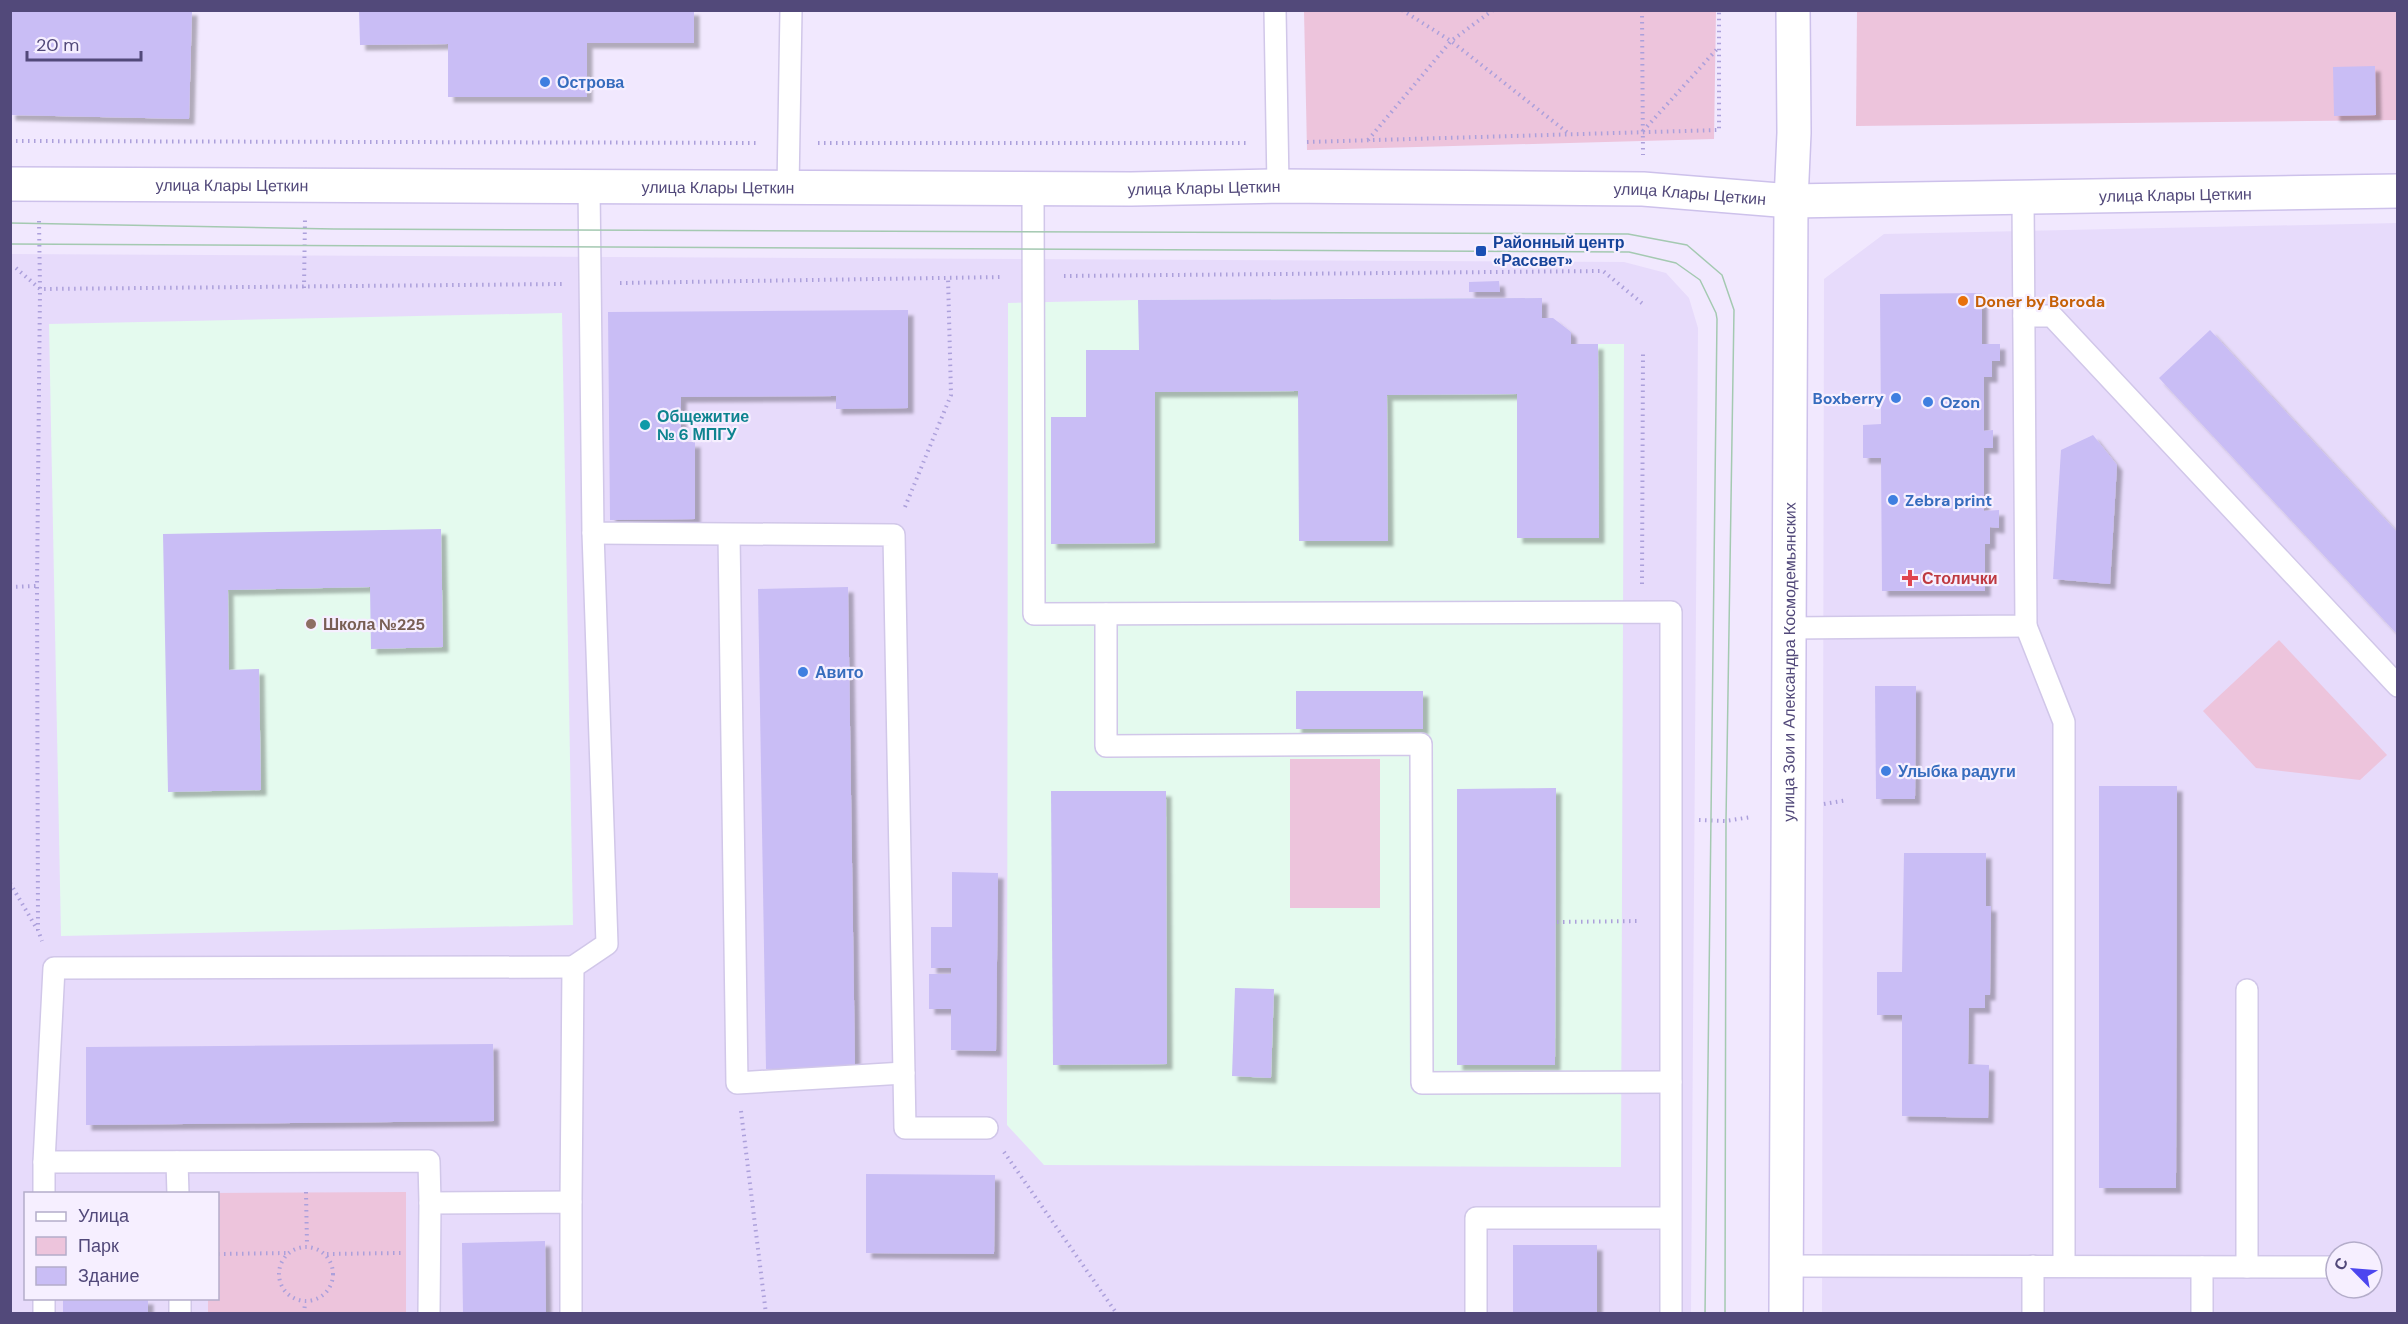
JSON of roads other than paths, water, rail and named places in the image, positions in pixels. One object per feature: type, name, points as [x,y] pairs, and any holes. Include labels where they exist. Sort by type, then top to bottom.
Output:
[{"type":"street","name":"улица Зои и Александра Космодемьянских","points":[[1786,1314],[1791,201],[1794,133],[1792,10]]},
{"type":"street","name":"улица Клары Цеткин","points":[[24,184],[788,188],[1278,186],[1643,189],[1791,201],[2397,191]]},
{"type":"lane","points":[[788,188],[791,10]]},
{"type":"lane","points":[[1275,10],[1278,186]]},
{"type":"lane","points":[[44,1192],[54,968],[573,967],[607,944],[593,533],[589,187]]},
{"type":"lane","points":[[1033,188],[1034,614],[1671,612],[1671,1314]]},
{"type":"lane","points":[[2023,197],[2026,626],[2064,723],[2064,1266]]},
{"type":"lane","points":[[2024,316],[2052,316],[2397,686]]},
{"type":"lane","points":[[593,533],[894,535],[905,1128],[987,1128]]},
{"type":"lane","points":[[729,535],[737,1083],[904,1073]]},
{"type":"lane","points":[[1106,614],[1106,746],[1421,744],[1422,1083],[1671,1082]]},
{"type":"lane","points":[[1789,628],[2026,626]]},
{"type":"lane","points":[[571,1314],[573,967]]},
{"type":"lane","points":[[2247,990],[2247,1267]]},
{"type":"lane","points":[[44,1162],[429,1161],[429,1314]]},
{"type":"lane","points":[[177,1162],[178,1192]]},
{"type":"lane","points":[[430,1203],[571,1202]]},
{"type":"lane","points":[[1476,1314],[1476,1218],[1671,1218]]},
{"type":"lane","points":[[1786,1266],[2324,1267]]},
{"type":"lane","points":[[2033,1266],[2033,1314]]},
{"type":"lane","points":[[2202,1267],[2202,1314]]},
{"type":"tram line","points":[[10,223],[334,229],[1628,234],[1687,245],[1722,275],[1734,310],[1726,821],[1725,1314]]},
{"type":"tram line","points":[[10,244],[1629,252],[1676,263],[1700,280],[1717,319],[1705,1314]]},
{"type":"place","name":"Острова","points":[[545,82]]},
{"type":"place","name":"Районный центр «Рассвет»","points":[[1481,251]]},
{"type":"place","name":"Doner by Boroda","points":[[1963,301]]},
{"type":"place","name":"Boxberry","points":[[1896,398]]},
{"type":"place","name":"Ozon","points":[[1928,402]]},
{"type":"place","name":"Общежитие № 6 МПГУ","points":[[645,425]]},
{"type":"place","name":"Zebra print","points":[[1893,500]]},
{"type":"place","name":"Столички","points":[[1910,578]]},
{"type":"place","name":"Школа №225","points":[[311,624]]},
{"type":"place","name":"Авито","points":[[803,672]]},
{"type":"place","name":"Улыбка радуги","points":[[1886,771]]}]
